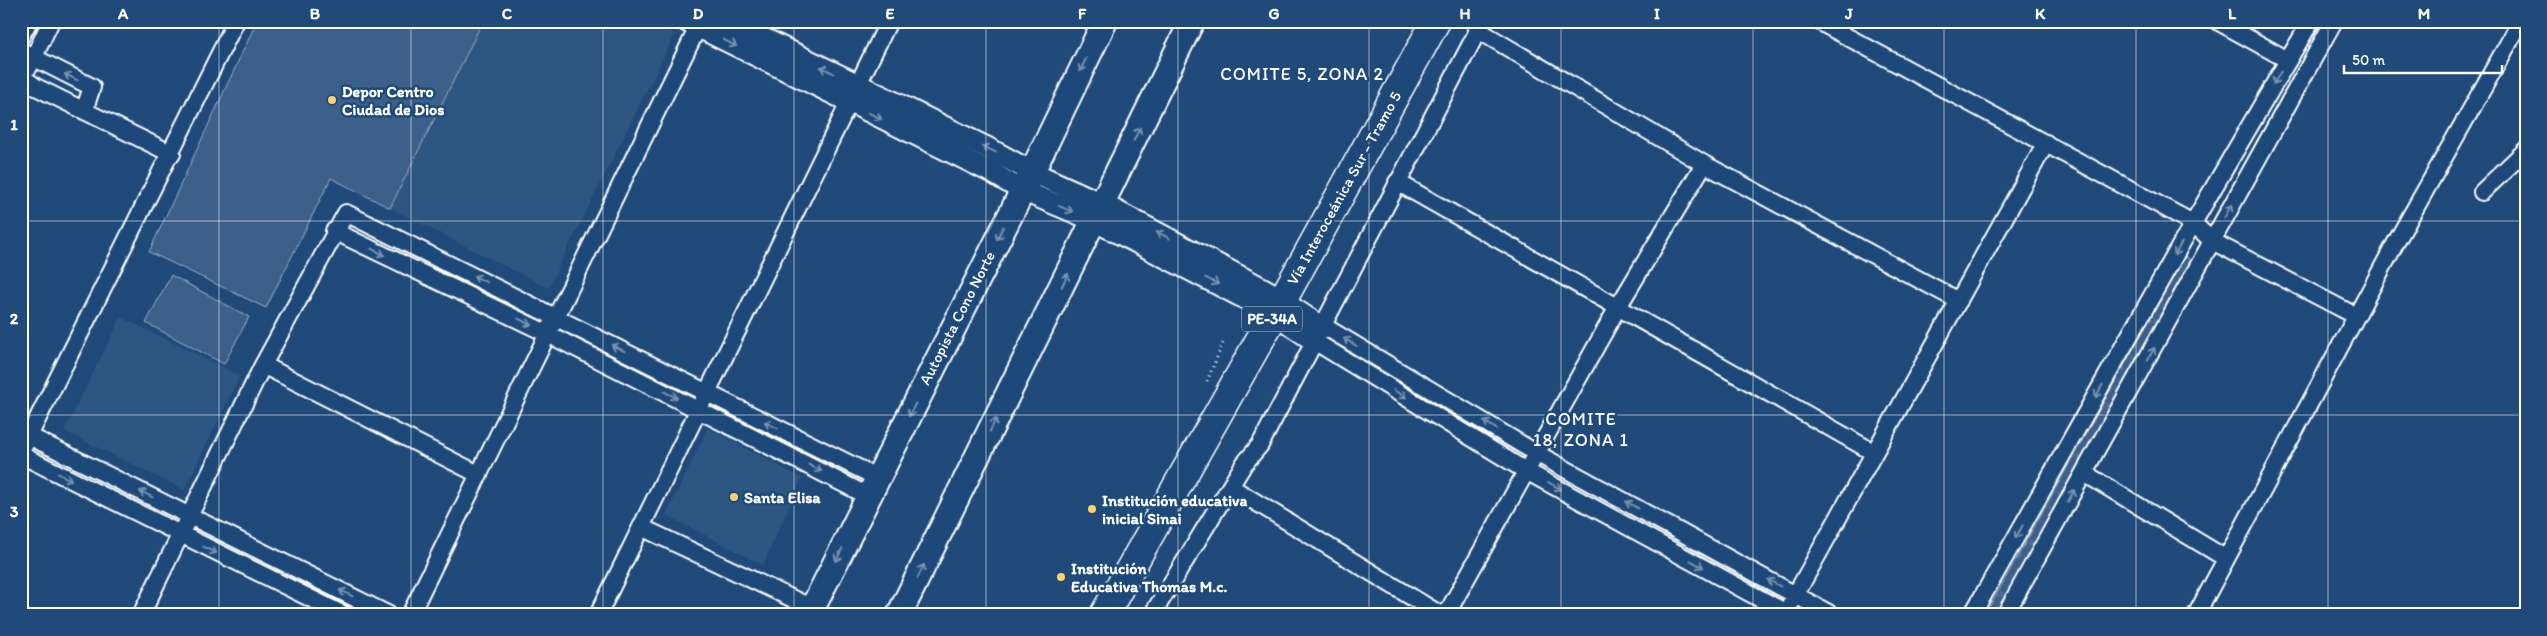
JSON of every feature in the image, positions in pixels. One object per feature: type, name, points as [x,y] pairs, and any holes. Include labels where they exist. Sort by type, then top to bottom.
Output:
[{"type":"highway","name":"Vía Interoceánica Sur - Tramo 5","points":[[1107,614],[1436,21]]},
{"type":"main road","name":"Autopista Cono Norte","points":[[811,611],[1027,181],[1104,21]]},
{"type":"main road","points":[[899,615],[1192,21]]},
{"type":"street","points":[[21,36],[28,21]]},
{"type":"street","points":[[51,21],[27,54],[22,78],[36,87],[172,154]]},
{"type":"street","points":[[236,21],[172,154],[25,434],[21,454],[180,535],[344,615]]},
{"type":"street","points":[[728,21],[995,152],[1027,181]]},
{"type":"street","points":[[598,615],[709,393],[890,21]]},
{"type":"street","points":[[2217,21],[2288,60]]},
{"type":"street","points":[[1972,615],[2193,223],[2311,21]]},
{"type":"street","points":[[2005,615],[2334,21]]},
{"type":"street","points":[[2196,615],[2225,558],[2468,111],[2521,21]]},
{"type":"street","points":[[1823,22],[2193,223],[2212,241],[2356,316]]},
{"type":"street","points":[[410,615],[695,23],[849,104],[992,172],[1027,181],[1099,212],[1279,306],[1526,471],[1787,614],[1873,452],[2046,143]]},
{"type":"street","points":[[1152,615],[1244,464],[1260,445],[1478,24],[1704,164],[1959,301]]},
{"type":"street","points":[[27,54],[92,87],[84,111]]},
{"type":"street","points":[[2482,192],[2526,150]]},
{"type":"street","points":[[1446,615],[1618,307],[1704,164]]},
{"type":"street","points":[[1397,182],[1873,452]]},
{"type":"street","points":[[140,615],[263,364],[334,231],[346,213],[709,393],[873,487]]},
{"type":"street","points":[[334,231],[546,332],[700,410],[873,487]]},
{"type":"street","points":[[1318,333],[1832,615]]},
{"type":"street","points":[[263,364],[478,474]]},
{"type":"street","points":[[25,434],[389,615]]},
{"type":"street","points":[[2084,473],[2225,558]]},
{"type":"street","points":[[1231,487],[1442,615]]},
{"type":"street","points":[[641,527],[811,611]]},
{"type":"shaded area","points":[[483,21],[649,21],[675,34],[548,288],[390,208]]},
{"type":"shaded area","points":[[121,317],[240,376],[184,490],[64,431]]},
{"type":"shaded area","name":"Santa Elisa","points":[[708,428],[802,478],[763,565],[666,515]]},
{"type":"green space","name":"Depor Centro Ciudad de Dios","points":[[257,21],[483,21],[390,208],[331,178],[266,308],[149,252]]},
{"type":"green space","points":[[2185,256],[2191,260],[1995,615],[1985,615]]},
{"type":"green space","points":[[171,275],[249,317],[224,364],[146,323]]},
{"type":"place","name":"Depor Centro Ciudad de Dios","points":[[332,100]]},
{"type":"place","name":"Santa Elisa","points":[[734,497]]},
{"type":"place","name":"Institución educativa inicial Sinai","points":[[1092,509]]},
{"type":"place","name":"Institución Educativa Thomas M.c.","points":[[1061,577]]},
{"type":"district","name":"COMITE 5, ZONA 2","points":[[1302,74]]},
{"type":"district","name":"COMITE 18, ZONA 1","points":[[1581,429]]}]
